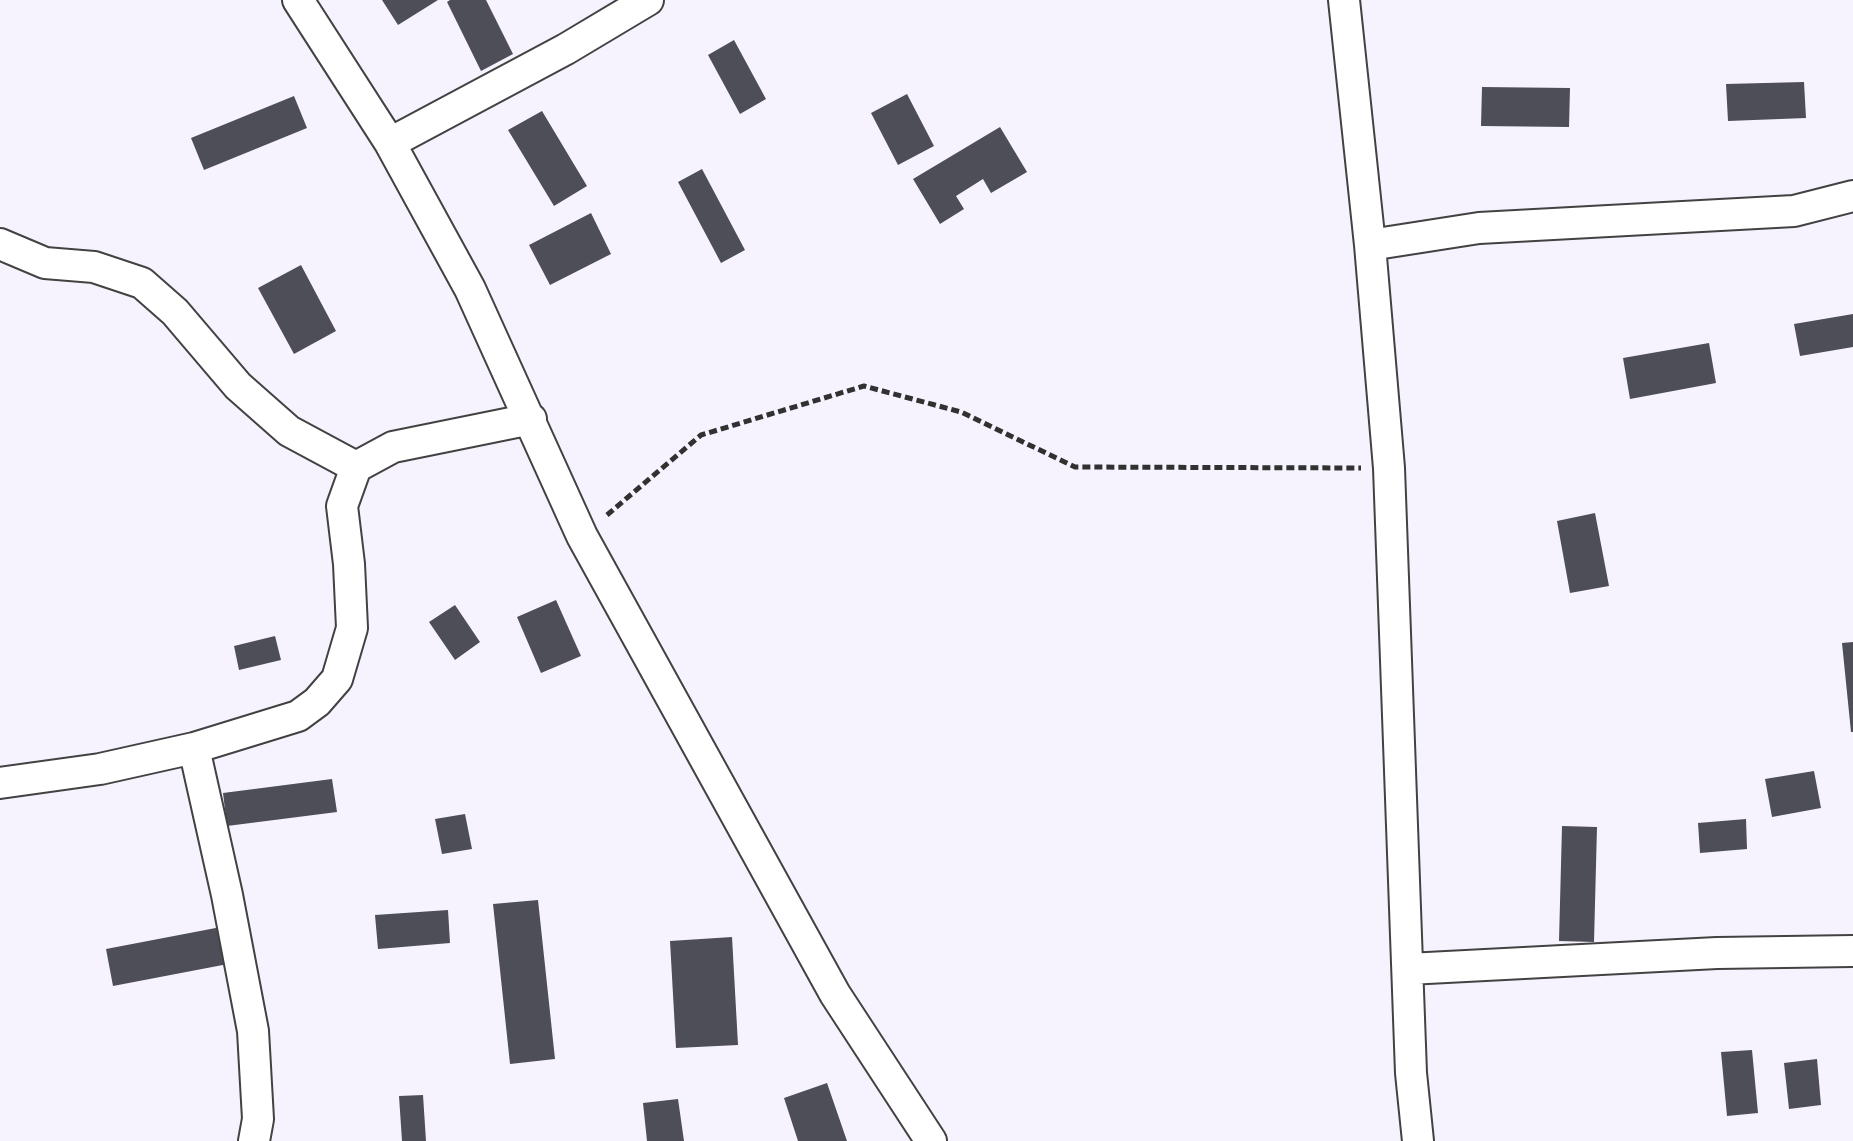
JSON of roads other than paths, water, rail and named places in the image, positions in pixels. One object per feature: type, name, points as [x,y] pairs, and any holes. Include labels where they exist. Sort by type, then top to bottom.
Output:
[{"type":"street","points":[[298,0],[390,143],[470,289],[582,536],[835,994],[931,1141]]},
{"type":"street","points":[[390,143],[566,49],[648,0]]},
{"type":"street","points":[[1344,0],[1370,245],[1389,468],[1411,1073],[1418,1141]]},
{"type":"street","points":[[1370,245],[1479,228],[1794,211],[1853,196]]},
{"type":"street","points":[[0,244],[45,263],[94,267],[142,283],[175,312],[238,386],[289,431],[356,467]]},
{"type":"street","points":[[0,783],[100,769],[194,748],[298,716],[317,702],[337,679],[352,628],[342,506],[356,467],[393,447],[531,419]]},
{"type":"street","points":[[194,748],[253,1031],[258,1119],[254,1141]]},
{"type":"street","points":[[1408,969],[1717,953],[1853,951]]}]
